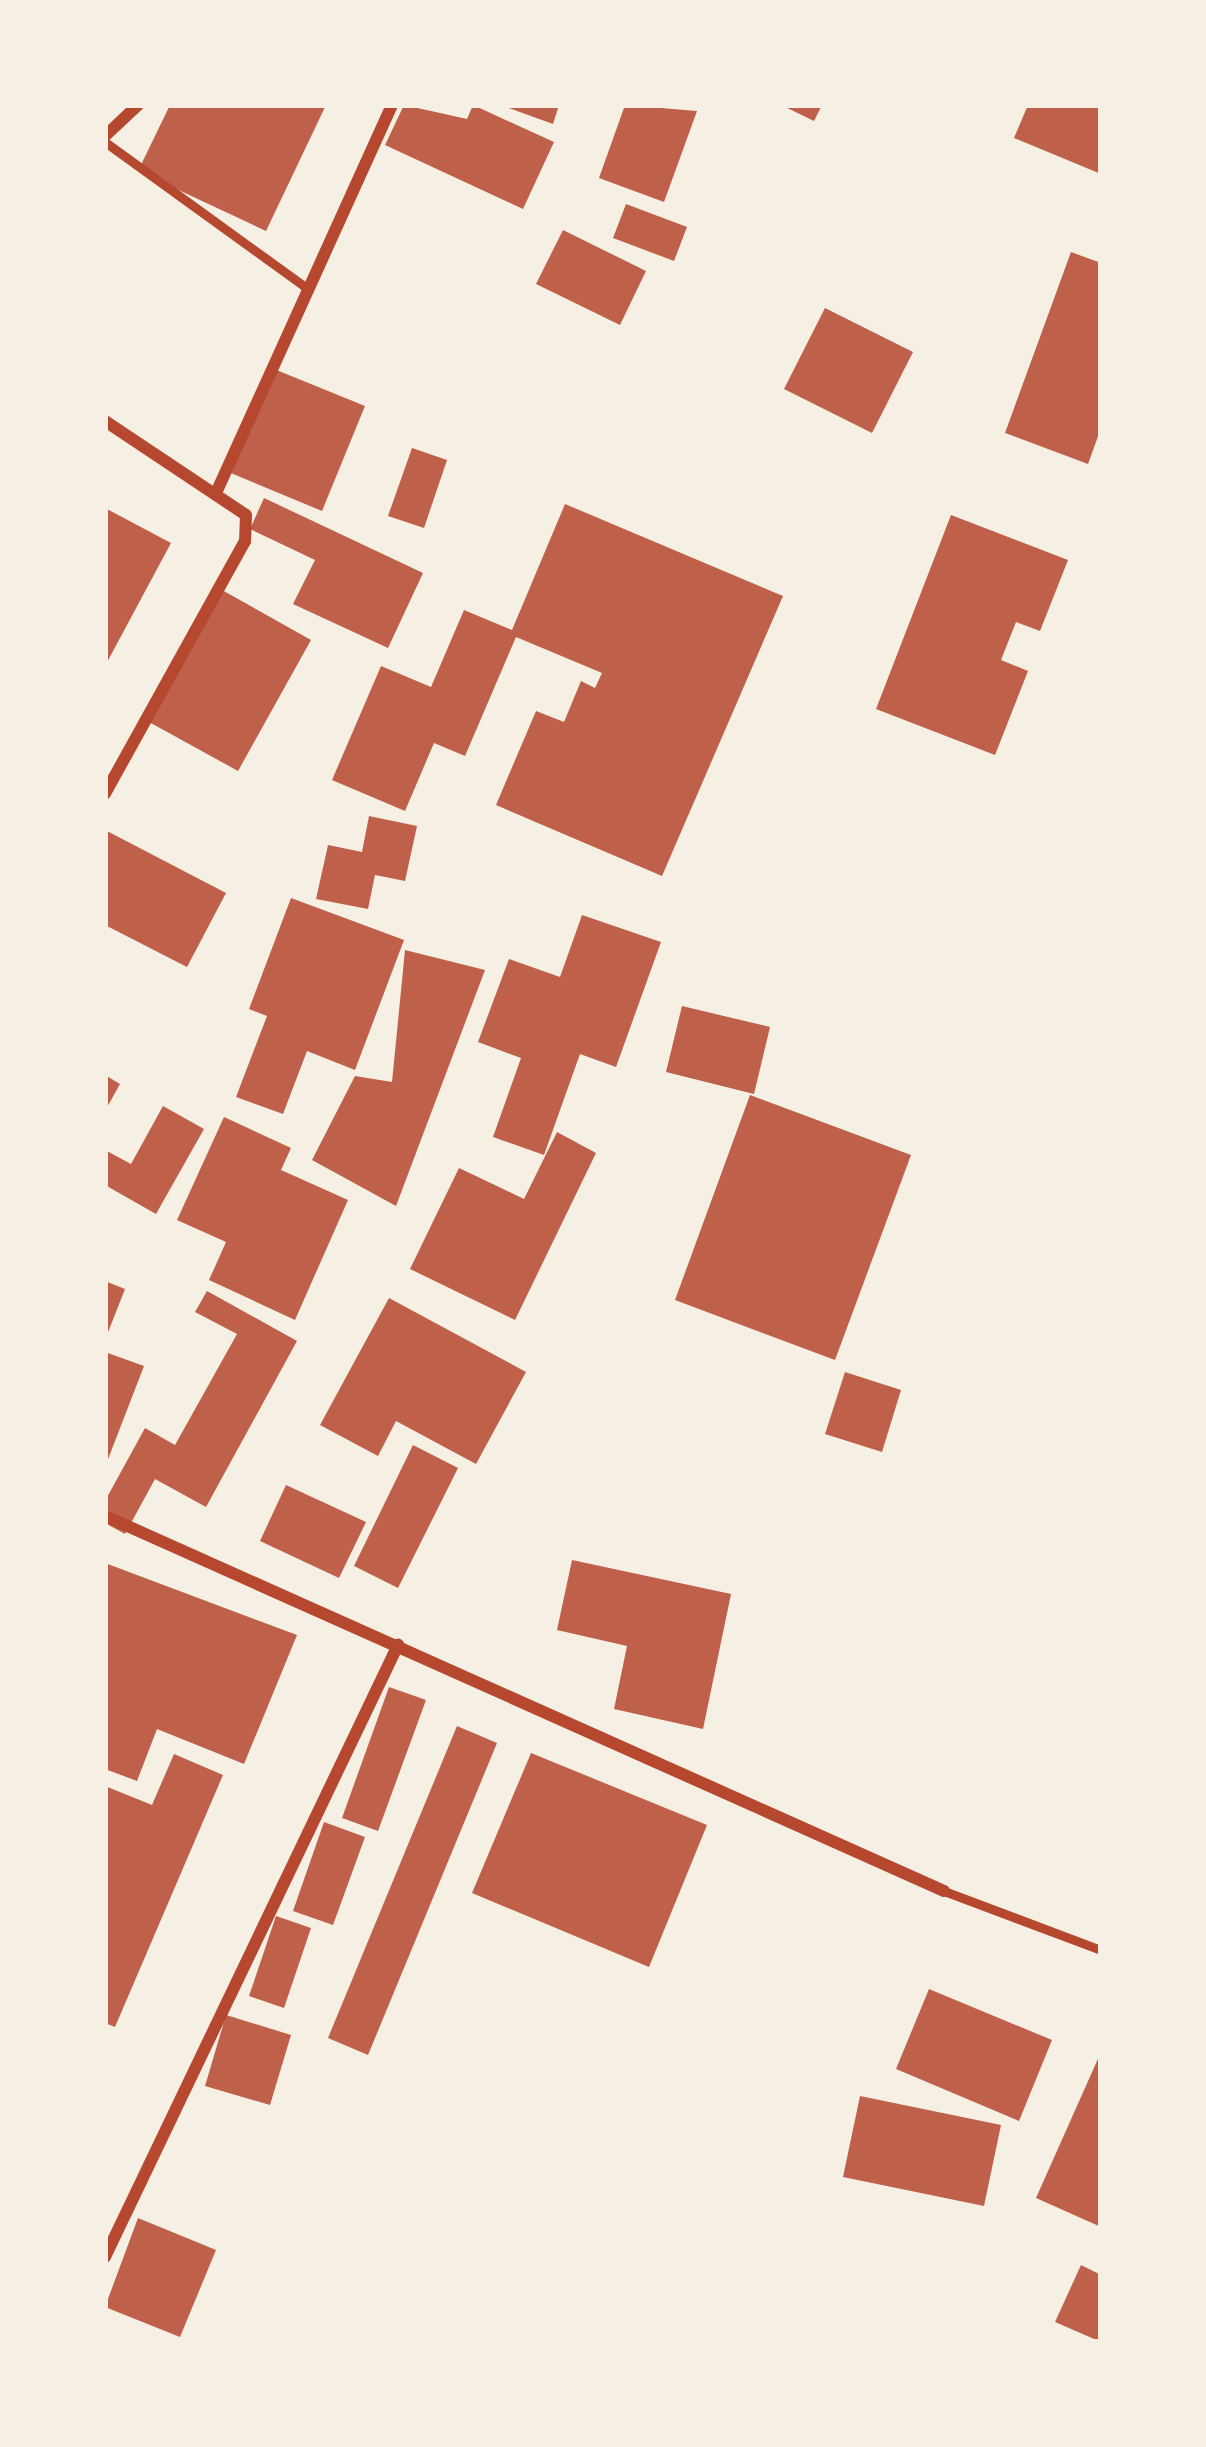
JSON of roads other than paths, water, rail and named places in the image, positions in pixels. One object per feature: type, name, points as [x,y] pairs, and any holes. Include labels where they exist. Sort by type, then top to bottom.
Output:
[{"type":"street","points":[[105,139],[138,105]]},
{"type":"street","points":[[216,494],[392,105]]},
{"type":"street","points":[[105,422],[246,514],[244,541],[105,794]]},
{"type":"street","points":[[105,1516],[944,1891]]},
{"type":"street","points":[[105,2257],[398,1645]]},
{"type":"lane","points":[[105,139],[308,290]]},
{"type":"lane","points":[[944,1891],[1101,1950]]}]
